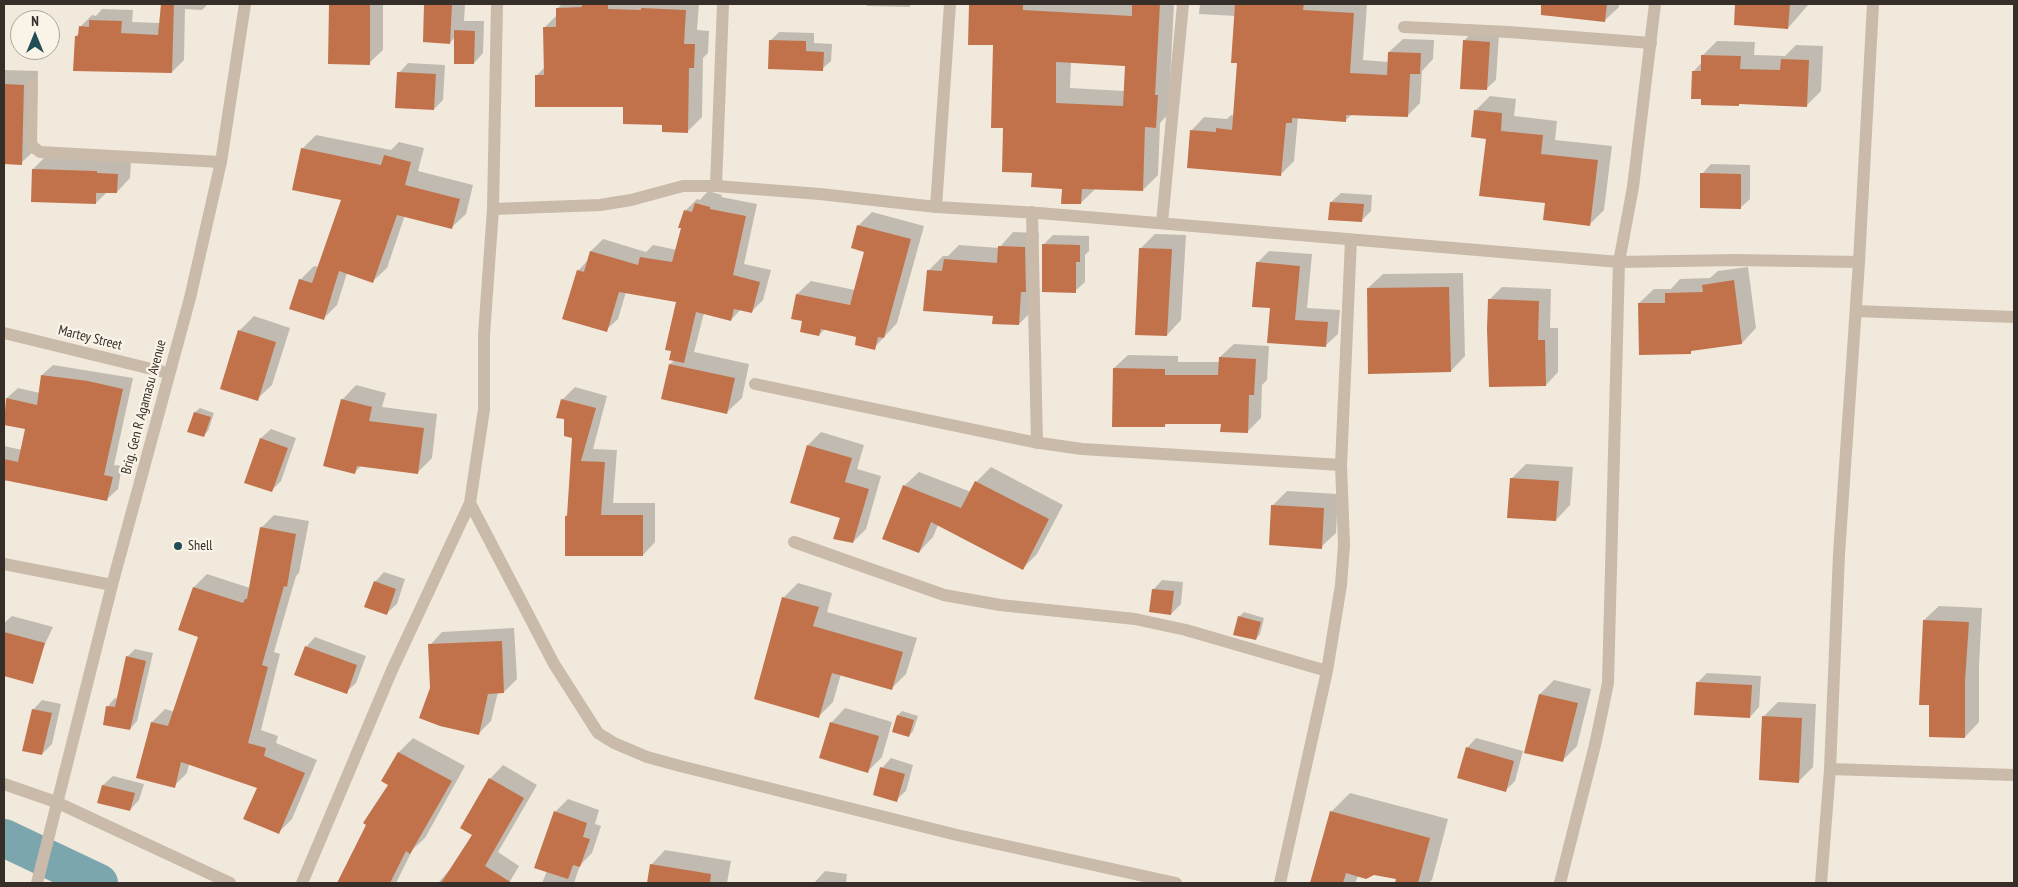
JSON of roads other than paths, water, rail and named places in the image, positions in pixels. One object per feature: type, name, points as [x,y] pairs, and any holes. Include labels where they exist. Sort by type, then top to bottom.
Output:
[{"type":"street","name":"Brig. Gen R Agamasu Avenue","points":[[37,883],[112,585],[168,373],[190,298],[221,162],[245,4]]},
{"type":"street","points":[[302,883],[392,670],[470,503],[484,409],[484,335],[493,209],[497,4]]},
{"type":"street","points":[[716,186],[723,4]]},
{"type":"street","points":[[936,207],[950,4]]},
{"type":"street","points":[[1162,223],[1183,4]]},
{"type":"street","points":[[1560,883],[1595,745],[1608,682],[1619,262],[1633,187],[1654,4]]},
{"type":"street","points":[[1821,883],[1830,769],[1840,554],[1873,4]]},
{"type":"street","points":[[1404,28],[1509,32],[1651,43]]},
{"type":"street","points":[[32,84],[32,146],[40,152],[221,162]]},
{"type":"street","points":[[493,209],[600,205],[631,200],[683,186],[716,186],[936,207],[1032,212],[1619,262],[1735,260],[1859,262]]},
{"type":"street","points":[[1032,212],[1037,443]]},
{"type":"street","points":[[1280,883],[1327,671],[1341,585],[1344,546],[1341,465],[1351,240]]},
{"type":"street","points":[[1856,311],[2014,317]]},
{"type":"street","name":"Martey Street","points":[[4,333],[168,373]]},
{"type":"street","points":[[755,384],[1037,443],[1082,449],[1341,465]]},
{"type":"street","points":[[470,503],[554,664],[598,732],[614,743],[647,757],[690,768],[957,834],[1176,883]]},
{"type":"street","points":[[794,542],[944,595],[1000,605],[1135,619],[1186,630],[1327,671]]},
{"type":"street","points":[[4,564],[112,585]]},
{"type":"street","points":[[1830,769],[2014,775]]},
{"type":"street","points":[[4,784],[55,808],[230,883]]},
{"type":"waterway","points":[[4,838],[99,883]]},
{"type":"place","name":"Shell","points":[[178,546]]}]
